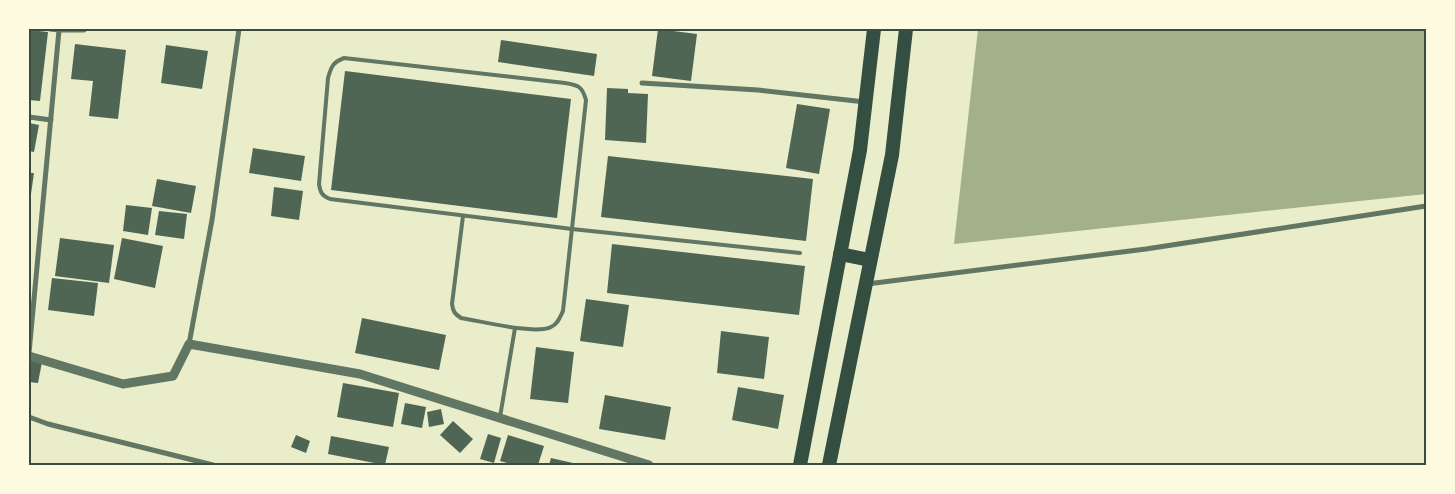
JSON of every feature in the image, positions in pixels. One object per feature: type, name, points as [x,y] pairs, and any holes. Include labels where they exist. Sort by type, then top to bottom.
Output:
[{"type":"highway","points":[[800,465],[860,150],[874,29]]},
{"type":"highway","points":[[829,465],[892,155],[906,29]]},
{"type":"highway","points":[[840,254],[870,260]]},
{"type":"street","points":[[50,29],[85,29]]},
{"type":"street","points":[[59,30],[29,355],[123,384],[173,376],[190,344],[212,220],[239,29]]},
{"type":"street","points":[[642,83],[758,90],[865,102]]},
{"type":"street","points":[[29,117],[51,120]]},
{"type":"street","points":[[866,284],[1146,249],[1426,206]]},
{"type":"street","points":[[190,344],[360,374],[649,465]]},
{"type":"street","points":[[29,417],[48,424],[213,465]]},
{"type":"lane","points":[[463,216],[452,310],[461,318],[515,328],[543,329],[552,327],[558,321],[563,311],[572,229],[586,100],[583,90],[576,85],[344,58],[335,61],[330,68],[328,78],[319,184],[324,197],[572,229],[800,253]]},
{"type":"lane","points":[[500,418],[515,328]]},
{"type":"shaded area","points":[[978,29],[1426,29],[1426,194],[954,244]]},
{"type":"building","points":[[658,29],[697,34],[691,81],[652,76]]},
{"type":"building","points":[[29,30],[48,32],[40,101],[29,100]]},
{"type":"building","points":[[501,40],[597,54],[594,76],[498,62]]},
{"type":"building","points":[[75,44],[126,50],[118,119],[89,116],[93,81],[71,79]]},
{"type":"building","points":[[166,45],[208,51],[202,89],[161,83]]},
{"type":"building","points":[[345,71],[571,99],[557,218],[331,190]]},
{"type":"building","points":[[607,88],[628,89],[628,93],[648,94],[646,143],[605,140]]},
{"type":"building","points":[[797,104],[830,109],[819,174],[786,168]]},
{"type":"building","points":[[29,123],[39,125],[34,152],[29,151]]},
{"type":"building","points":[[253,148],[305,156],[301,181],[249,173]]},
{"type":"building","points":[[608,156],[813,179],[806,241],[601,217]]},
{"type":"building","points":[[29,173],[34,173],[30,201],[29,201]]},
{"type":"building","points":[[157,179],[196,186],[191,213],[152,206]]},
{"type":"building","points":[[274,187],[303,191],[299,220],[271,216]]},
{"type":"building","points":[[126,205],[152,208],[148,235],[123,231]]},
{"type":"building","points":[[159,211],[187,214],[184,239],[155,235]]},
{"type":"building","points":[[60,238],[114,245],[109,283],[55,276]]},
{"type":"building","points":[[122,238],[163,246],[155,288],[114,279]]},
{"type":"building","points":[[612,244],[805,266],[799,315],[607,293]]},
{"type":"building","points":[[52,278],[98,283],[94,316],[48,310]]},
{"type":"building","points":[[586,299],[629,305],[623,347],[580,341]]},
{"type":"building","points":[[362,318],[446,335],[439,370],[355,353]]},
{"type":"building","points":[[721,331],[769,337],[764,379],[717,373]]},
{"type":"building","points":[[536,347],[574,352],[568,403],[530,399]]},
{"type":"building","points":[[29,359],[42,362],[38,383],[29,382]]},
{"type":"building","points":[[343,383],[399,393],[393,427],[337,417]]},
{"type":"building","points":[[738,387],[784,395],[778,429],[732,420]]},
{"type":"building","points":[[605,395],[671,407],[665,440],[599,429]]},
{"type":"building","points":[[405,403],[426,407],[422,428],[401,424]]},
{"type":"building","points":[[441,409],[444,424],[429,427],[427,412]]},
{"type":"building","points":[[453,421],[473,439],[460,453],[440,435]]},
{"type":"building","points":[[488,434],[501,438],[494,463],[480,459]]},
{"type":"building","points":[[296,435],[310,441],[306,453],[291,447]]},
{"type":"building","points":[[508,435],[544,446],[538,465],[515,465],[500,461]]},
{"type":"building","points":[[331,436],[389,447],[385,465],[328,454]]},
{"type":"building","points":[[551,458],[573,463],[572,465],[549,465]]}]
